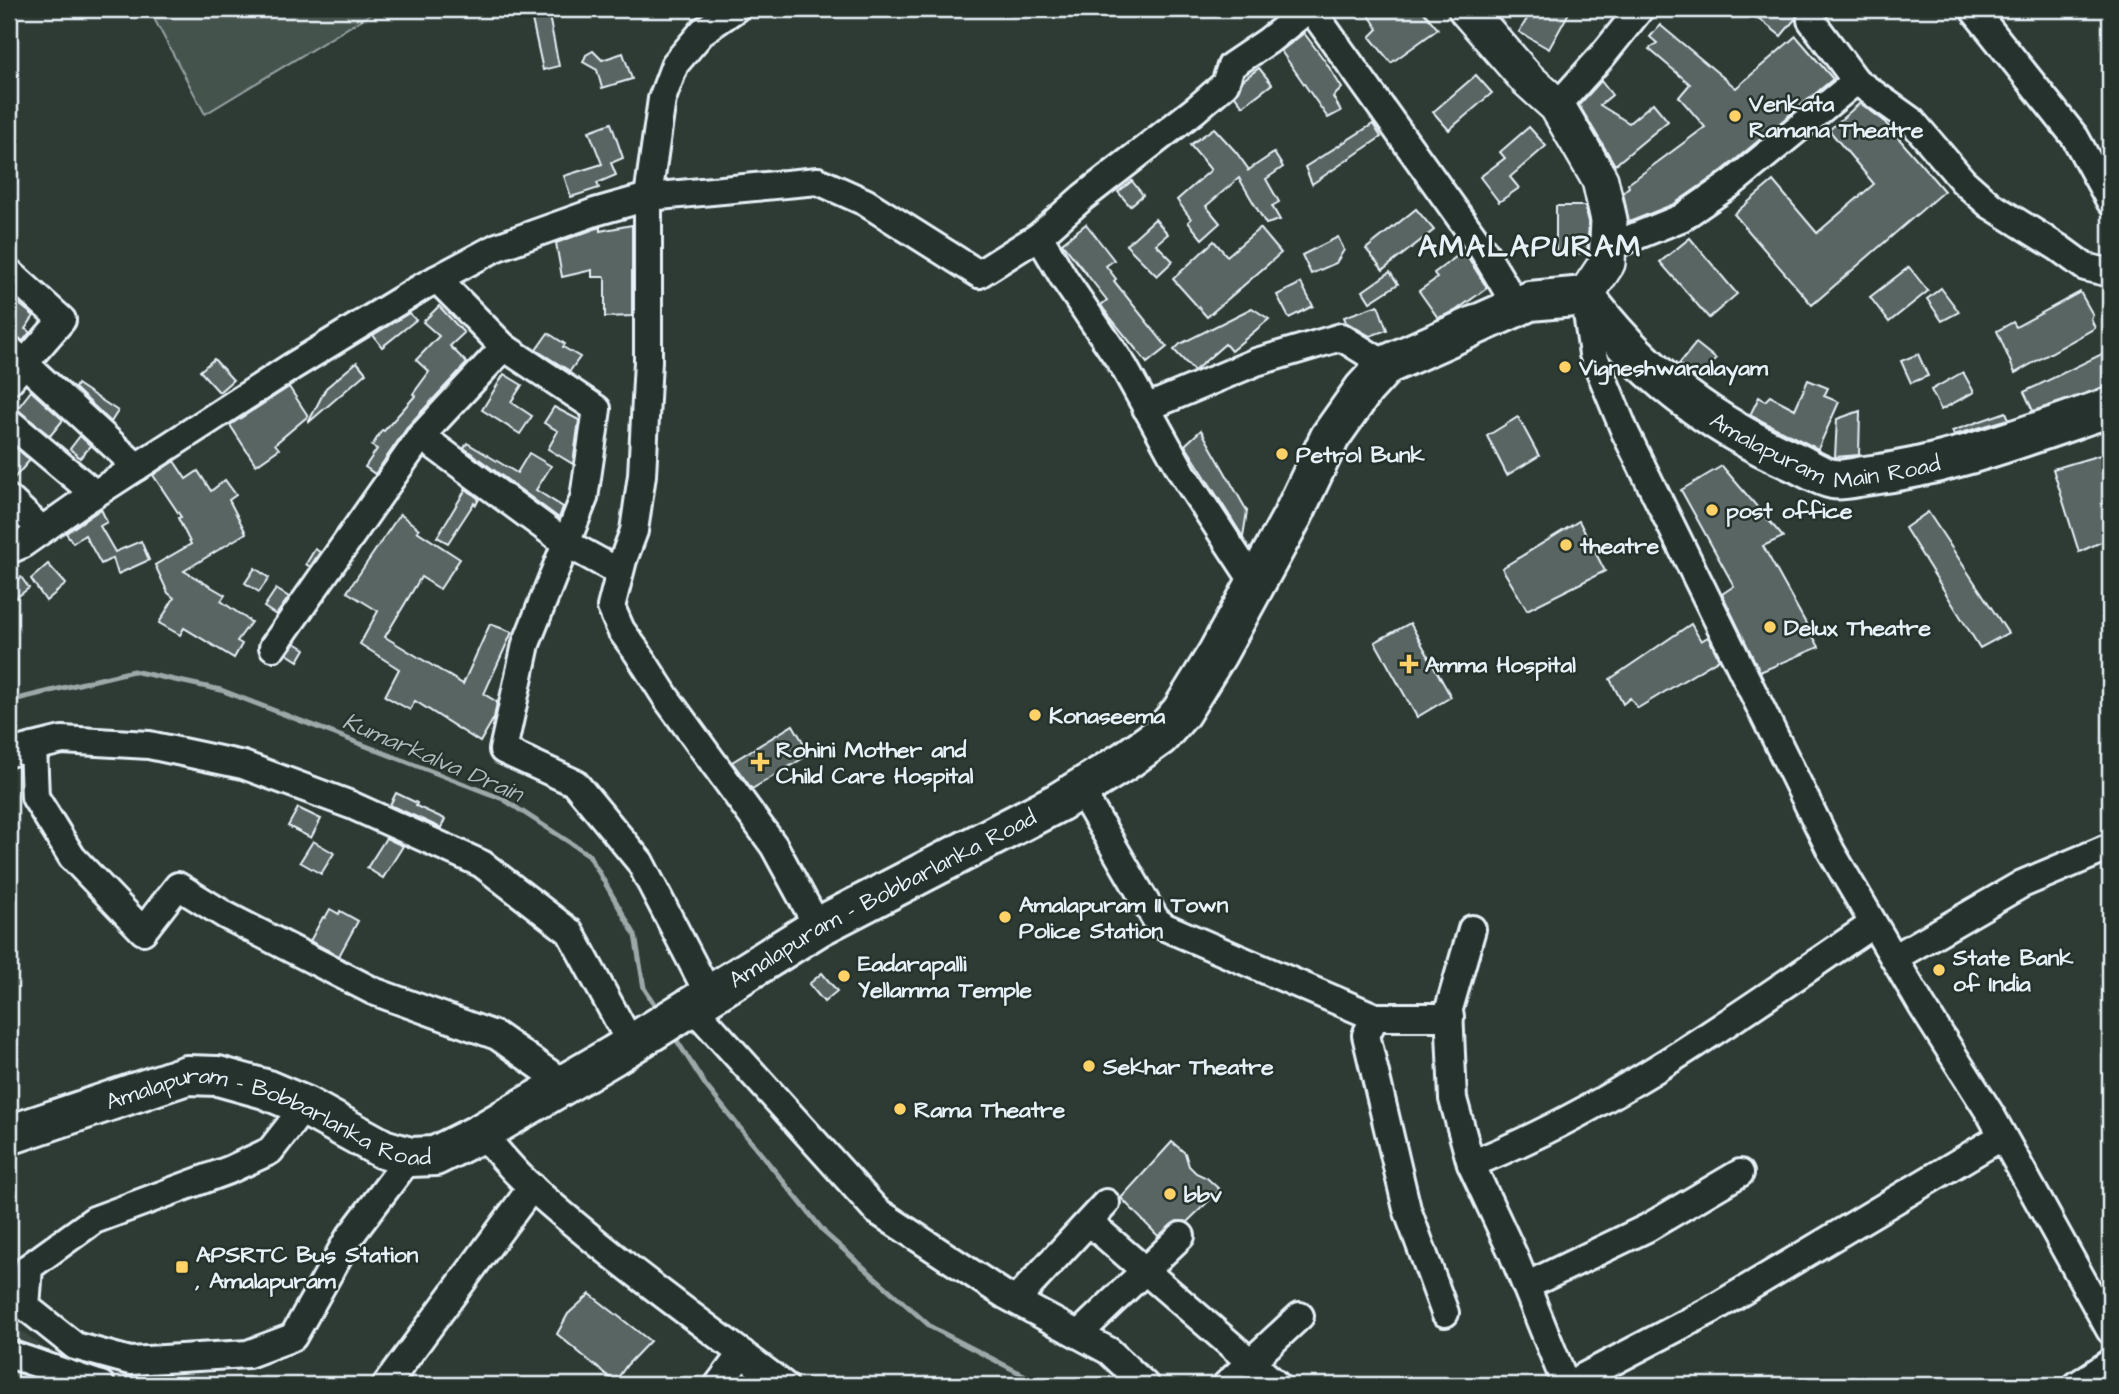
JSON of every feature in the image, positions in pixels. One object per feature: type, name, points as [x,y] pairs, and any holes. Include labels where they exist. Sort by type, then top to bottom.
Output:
[{"type":"highway","name":"Amalapuram - Bobbarlanka Road","points":[[9,1135],[187,1075],[218,1076],[265,1088],[383,1149],[411,1157],[435,1156],[481,1133],[818,927],[1080,789],[1160,736],[1181,712],[1255,584],[1292,517],[1330,437],[1364,389],[1386,365],[1530,301],[1585,296]]},
{"type":"highway","name":"Amalapuram Main Road","points":[[1585,296],[1602,320],[1665,384],[1715,421],[1776,454],[1834,479],[1897,472],[1982,450],[2110,407]]},
{"type":"main road","points":[[1466,9],[1527,79],[1556,106],[1600,180],[1609,220],[1609,247],[1606,263],[1585,296]]},
{"type":"street","points":[[735,9],[703,31],[675,64],[662,99],[648,197],[648,361],[642,475],[634,531],[619,572],[611,607],[621,630],[667,699],[774,846],[818,927]]},
{"type":"street","points":[[9,550],[21,545],[291,367],[437,279],[497,247],[596,212],[648,197],[818,181],[865,202],[979,274],[1039,236],[1083,197],[1143,152],[1225,84],[1231,66],[1309,9],[1483,250],[1517,307]]},
{"type":"street","points":[[1556,106],[1603,55],[1640,9]]},
{"type":"street","points":[[1814,9],[1811,20],[1856,81],[1912,121],[1963,181],[1990,205],[2085,267],[2110,273]]},
{"type":"street","points":[[1973,9],[2075,137],[2110,201]]},
{"type":"street","points":[[1609,247],[1681,218],[1732,183],[1856,81]]},
{"type":"street","points":[[1039,236],[1065,280],[1124,367],[1183,474],[1255,584]]},
{"type":"street","points":[[9,272],[62,320],[14,365],[137,467]]},
{"type":"street","points":[[437,279],[504,347],[597,409],[584,498],[526,645],[503,750],[575,783],[640,862],[673,1018]]},
{"type":"street","points":[[1585,296],[1593,354],[1625,432],[1831,851],[1991,1115],[2110,1330]]},
{"type":"street","points":[[1146,408],[1256,362],[1341,337],[1386,365]]},
{"type":"street","points":[[273,647],[421,436],[504,347]]},
{"type":"street","points":[[9,422],[95,494]]},
{"type":"street","points":[[421,436],[566,544],[619,572]]},
{"type":"street","points":[[9,499],[42,530]]},
{"type":"street","points":[[565,1084],[498,1036],[373,990],[225,915],[178,886],[143,931],[72,857],[35,797],[21,750],[62,740],[149,745],[243,765],[351,804],[482,864],[570,932],[673,1018],[877,1211],[1016,1300],[1110,1351],[1145,1385]]},
{"type":"street","points":[[1080,789],[1156,920],[1165,927],[1375,1017],[1450,1017]]},
{"type":"street","points":[[1894,958],[2022,884],[2110,847]]},
{"type":"street","points":[[1471,1164],[1534,1136],[1631,1082],[1729,1021],[1873,924]]},
{"type":"street","points":[[1472,929],[1449,1009],[1453,1099],[1471,1164],[1567,1385],[1711,1310],[2001,1137]]},
{"type":"street","points":[[1375,1017],[1366,1035],[1407,1209],[1445,1313]]},
{"type":"street","points":[[304,1106],[270,1151],[229,1170],[94,1220],[29,1268],[18,1299],[75,1346],[130,1361],[248,1354],[293,1336],[348,1239],[411,1157]]},
{"type":"street","points":[[481,1133],[532,1187],[643,1279],[785,1385]]},
{"type":"street","points":[[1526,1286],[1647,1228],[1740,1173]]},
{"type":"street","points":[[386,1385],[532,1187]]},
{"type":"street","points":[[1016,1300],[1098,1213],[1145,1270],[1277,1385]]},
{"type":"street","points":[[1079,1334],[1181,1236]]},
{"type":"street","points":[[1226,1385],[1300,1316]]},
{"type":"street","points":[[718,1385],[741,1353]]},
{"type":"street","points":[[9,1354],[101,1385]]},
{"type":"street","points":[[2077,1385],[2110,1363]]},
{"type":"shaded area","points":[[149,9],[379,9],[205,114]]},
{"type":"shaded area","points":[[9,1321],[53,1355],[124,1375],[201,1369],[220,1385],[9,1385]]},
{"type":"building","points":[[1365,9],[1421,9],[1438,29],[1391,63],[1370,37],[1378,29]]},
{"type":"building","points":[[1533,9],[1571,9],[1549,49],[1519,32]]},
{"type":"building","points":[[1747,9],[1798,9],[1796,18],[1781,36]]},
{"type":"building","points":[[548,11],[559,66],[543,70],[531,15]]},
{"type":"building","points":[[1660,25],[1736,88],[1796,36],[1833,79],[1723,170],[1674,204],[1629,222],[1623,192],[1629,187],[1628,184],[1705,127],[1679,97],[1690,84],[1649,49],[1657,43],[1650,37]]},
{"type":"building","points":[[1304,33],[1342,88],[1333,97],[1341,111],[1328,118],[1281,51]]},
{"type":"building","points":[[593,51],[602,60],[623,53],[632,79],[602,88],[597,70],[583,62],[586,55]]},
{"type":"building","points":[[1259,68],[1272,84],[1243,106],[1235,96],[1243,80]]},
{"type":"building","points":[[1476,75],[1492,93],[1449,130],[1433,112]]},
{"type":"building","points":[[1601,81],[1612,95],[1600,105],[1629,123],[1653,103],[1668,121],[1615,165],[1579,105]]},
{"type":"building","points":[[1860,103],[1883,120],[1944,191],[1812,305],[1734,214],[1773,181],[1817,233],[1874,184],[1829,130]]},
{"type":"building","points":[[611,123],[623,158],[611,163],[616,175],[597,183],[599,188],[571,197],[564,176],[602,164],[589,131]]},
{"type":"building","points":[[1373,124],[1381,137],[1312,184],[1305,167]]},
{"type":"building","points":[[1529,127],[1546,146],[1510,177],[1519,188],[1499,202],[1480,177],[1505,158],[1500,152]]},
{"type":"building","points":[[1214,128],[1249,170],[1274,153],[1283,167],[1266,179],[1279,202],[1272,206],[1280,220],[1266,224],[1239,178],[1206,206],[1220,223],[1202,239],[1188,222],[1191,219],[1177,200],[1211,170],[1190,145]]},
{"type":"building","points":[[1132,181],[1143,195],[1130,206],[1118,192]]},
{"type":"building","points":[[1556,206],[1585,206],[1589,222],[1587,253],[1556,254]]},
{"type":"building","points":[[1416,209],[1434,230],[1383,270],[1366,249]]},
{"type":"building","points":[[1155,219],[1168,234],[1156,244],[1173,261],[1157,276],[1126,245]]},
{"type":"building","points":[[1086,224],[1114,260],[1106,266],[1116,279],[1114,281],[1167,347],[1147,363],[1105,311],[1101,305],[1107,300],[1062,243]]},
{"type":"building","points":[[632,225],[632,316],[605,317],[605,277],[592,277],[592,270],[562,277],[556,243],[600,227],[600,231]]},
{"type":"building","points":[[1260,228],[1281,253],[1207,317],[1173,279],[1214,241],[1227,256]]},
{"type":"building","points":[[1338,237],[1344,250],[1336,263],[1311,274],[1302,255]]},
{"type":"building","points":[[1690,238],[1737,294],[1709,318],[1660,262]]},
{"type":"building","points":[[1464,251],[1487,288],[1455,311],[1438,318],[1419,291],[1437,278],[1434,273]]},
{"type":"building","points":[[1909,267],[1928,291],[1889,322],[1870,297]]},
{"type":"building","points":[[1390,272],[1398,284],[1370,302],[1363,291]]},
{"type":"building","points":[[1301,283],[1313,306],[1289,318],[1277,295]]},
{"type":"building","points":[[1941,288],[1959,312],[1942,321],[1927,299]]},
{"type":"building","points":[[2080,292],[2093,315],[2091,319],[2095,328],[2015,373],[1997,331],[2013,322],[2016,327]]},
{"type":"building","points":[[9,296],[34,316],[25,329],[30,332],[23,341],[9,334]]},
{"type":"building","points":[[1378,305],[1387,330],[1370,336],[1346,322],[1344,317]]},
{"type":"building","points":[[439,306],[464,333],[450,346],[467,363],[409,425],[375,474],[365,467],[377,449],[372,446],[382,430],[384,431],[415,396],[413,394],[429,372],[416,360],[439,336],[423,322]]},
{"type":"building","points":[[1252,308],[1269,319],[1231,351],[1225,344],[1194,371],[1174,350],[1180,344]]},
{"type":"building","points":[[409,313],[416,320],[382,347],[373,335]]},
{"type":"building","points":[[548,333],[565,344],[563,347],[580,357],[570,371],[536,350]]},
{"type":"building","points":[[1696,343],[1716,359],[1698,380],[1679,364]]},
{"type":"building","points":[[2110,350],[2110,386],[2033,411],[2024,392]]},
{"type":"building","points":[[1918,354],[1928,376],[1911,383],[1901,361]]},
{"type":"building","points":[[214,359],[233,380],[219,392],[200,371]]},
{"type":"building","points":[[357,362],[366,373],[308,423],[326,388]]},
{"type":"building","points":[[1963,372],[1974,392],[1941,410],[1931,390]]},
{"type":"building","points":[[504,374],[522,385],[511,402],[532,416],[520,434],[482,410]]},
{"type":"building","points":[[1808,380],[1828,388],[1824,396],[1839,402],[1818,449],[1750,415],[1759,397],[1765,401],[1770,396],[1795,409]]},
{"type":"building","points":[[77,384],[118,411],[111,422],[75,388]]},
{"type":"building","points":[[289,387],[308,416],[275,444],[279,449],[256,465],[230,425]]},
{"type":"building","points":[[31,391],[63,420],[50,436],[17,409]]},
{"type":"building","points":[[554,407],[579,420],[573,464],[548,449],[558,431],[544,423]]},
{"type":"building","points":[[1860,411],[1859,455],[1835,457],[1837,419]]},
{"type":"building","points":[[2006,412],[2009,419],[1954,435],[1952,431]]},
{"type":"building","points":[[1518,417],[1539,456],[1507,475],[1487,436]]},
{"type":"building","points":[[1201,430],[1247,511],[1243,537],[1185,445]]},
{"type":"building","points":[[80,436],[91,446],[80,458],[70,449]]},
{"type":"building","points":[[9,442],[30,460],[9,484]]},
{"type":"building","points":[[467,443],[517,473],[529,453],[551,466],[536,490],[563,507],[559,518],[464,448]]},
{"type":"building","points":[[2107,453],[2110,461],[2110,538],[2079,552],[2053,469]]},
{"type":"building","points":[[174,461],[186,479],[198,471],[211,491],[225,480],[236,495],[229,500],[246,533],[184,571],[225,595],[221,601],[251,622],[237,641],[242,644],[234,658],[184,628],[180,635],[159,623],[174,598],[168,593],[155,565],[191,544],[178,518],[181,517],[153,475]]},
{"type":"building","points":[[1722,466],[1783,537],[1763,546],[1819,647],[1760,672],[1722,594],[1734,586],[1681,490]]},
{"type":"building","points":[[466,489],[479,499],[448,543],[437,537]]},
{"type":"building","points":[[101,509],[107,522],[100,526],[115,552],[141,541],[149,560],[118,574],[113,558],[101,564],[85,535],[73,543],[66,533]]},
{"type":"building","points":[[1928,512],[2008,633],[1980,648],[1905,528]]},
{"type":"building","points":[[400,514],[419,529],[417,531],[460,559],[440,589],[421,577],[385,637],[463,684],[490,624],[512,632],[484,694],[497,702],[494,718],[480,742],[415,701],[410,710],[385,696],[399,669],[360,644],[378,611],[347,592]]},
{"type":"building","name":"theatre","points":[[1579,521],[1605,571],[1527,610],[1502,568]]},
{"type":"building","points":[[315,549],[320,552],[310,567],[306,564]]},
{"type":"building","points":[[48,564],[66,584],[46,601],[31,579]]},
{"type":"building","points":[[255,568],[269,578],[259,592],[245,583]]},
{"type":"building","points":[[21,577],[29,588],[9,603],[9,585]]},
{"type":"building","points":[[276,589],[289,597],[276,615],[264,607]]},
{"type":"building","points":[[1410,623],[1451,697],[1417,717],[1375,642]]},
{"type":"building","points":[[1691,624],[1701,641],[1708,637],[1719,659],[1638,708],[1630,698],[1623,704],[1610,679]]},
{"type":"building","points":[[295,643],[305,649],[298,661],[287,654]]},
{"type":"building","points":[[793,725],[810,754],[752,789],[732,762]]},
{"type":"building","points":[[396,793],[417,803],[416,806],[445,819],[441,828],[390,805]]},
{"type":"building","points":[[298,808],[321,819],[311,838],[288,826]]},
{"type":"building","points":[[386,838],[403,846],[383,878],[367,868]]},
{"type":"building","points":[[313,841],[334,853],[321,874],[300,862]]},
{"type":"building","points":[[330,909],[339,914],[340,911],[358,921],[339,956],[310,941]]},
{"type":"building","points":[[822,973],[837,991],[824,1002],[809,984]]},
{"type":"building","name":"bbv","points":[[1172,1142],[1185,1153],[1189,1166],[1196,1173],[1207,1178],[1220,1190],[1187,1222],[1177,1221],[1158,1236],[1121,1198]]},
{"type":"building","points":[[590,1294],[650,1341],[615,1382],[557,1334],[568,1314]]},
{"type":"waterway","name":"Kumarkalva Drain","points":[[9,701],[133,671],[221,690],[503,799],[589,855],[635,935],[644,988],[658,1010]]},
{"type":"waterway","name":"Kumarkalva Drain","points":[[672,1033],[706,1086],[826,1234],[931,1327],[1043,1385]]},
{"type":"place","name":"Venkata Ramana Theatre","points":[[1735,116]]},
{"type":"place","name":"Vigneshwaralayam","points":[[1565,367]]},
{"type":"place","name":"Petrol Bunk","points":[[1282,454]]},
{"type":"place","name":"post office","points":[[1712,510]]},
{"type":"place","name":"theatre","points":[[1566,545]]},
{"type":"place","name":"Delux Theatre","points":[[1770,627]]},
{"type":"place","name":"Amma Hospital","points":[[1409,664]]},
{"type":"place","name":"Konaseema","points":[[1035,715]]},
{"type":"place","name":"Rohini Mother and Child Care Hospital","points":[[760,762]]},
{"type":"place","name":"Amalapuram II Town Police Station","points":[[1005,917]]},
{"type":"place","name":"State Bank of India","points":[[1939,970]]},
{"type":"place","name":"Eadarapalli Yellamma Temple","points":[[844,976]]},
{"type":"place","name":"Sekhar Theatre","points":[[1089,1066]]},
{"type":"place","name":"Rama Theatre","points":[[900,1109]]},
{"type":"place","name":"bbv","points":[[1170,1194]]},
{"type":"place","name":"APSRTC Bus Station , Amalapuram","points":[[182,1267]]},
{"type":"district","name":"AMALAPURAM","points":[[1530,246]]}]
